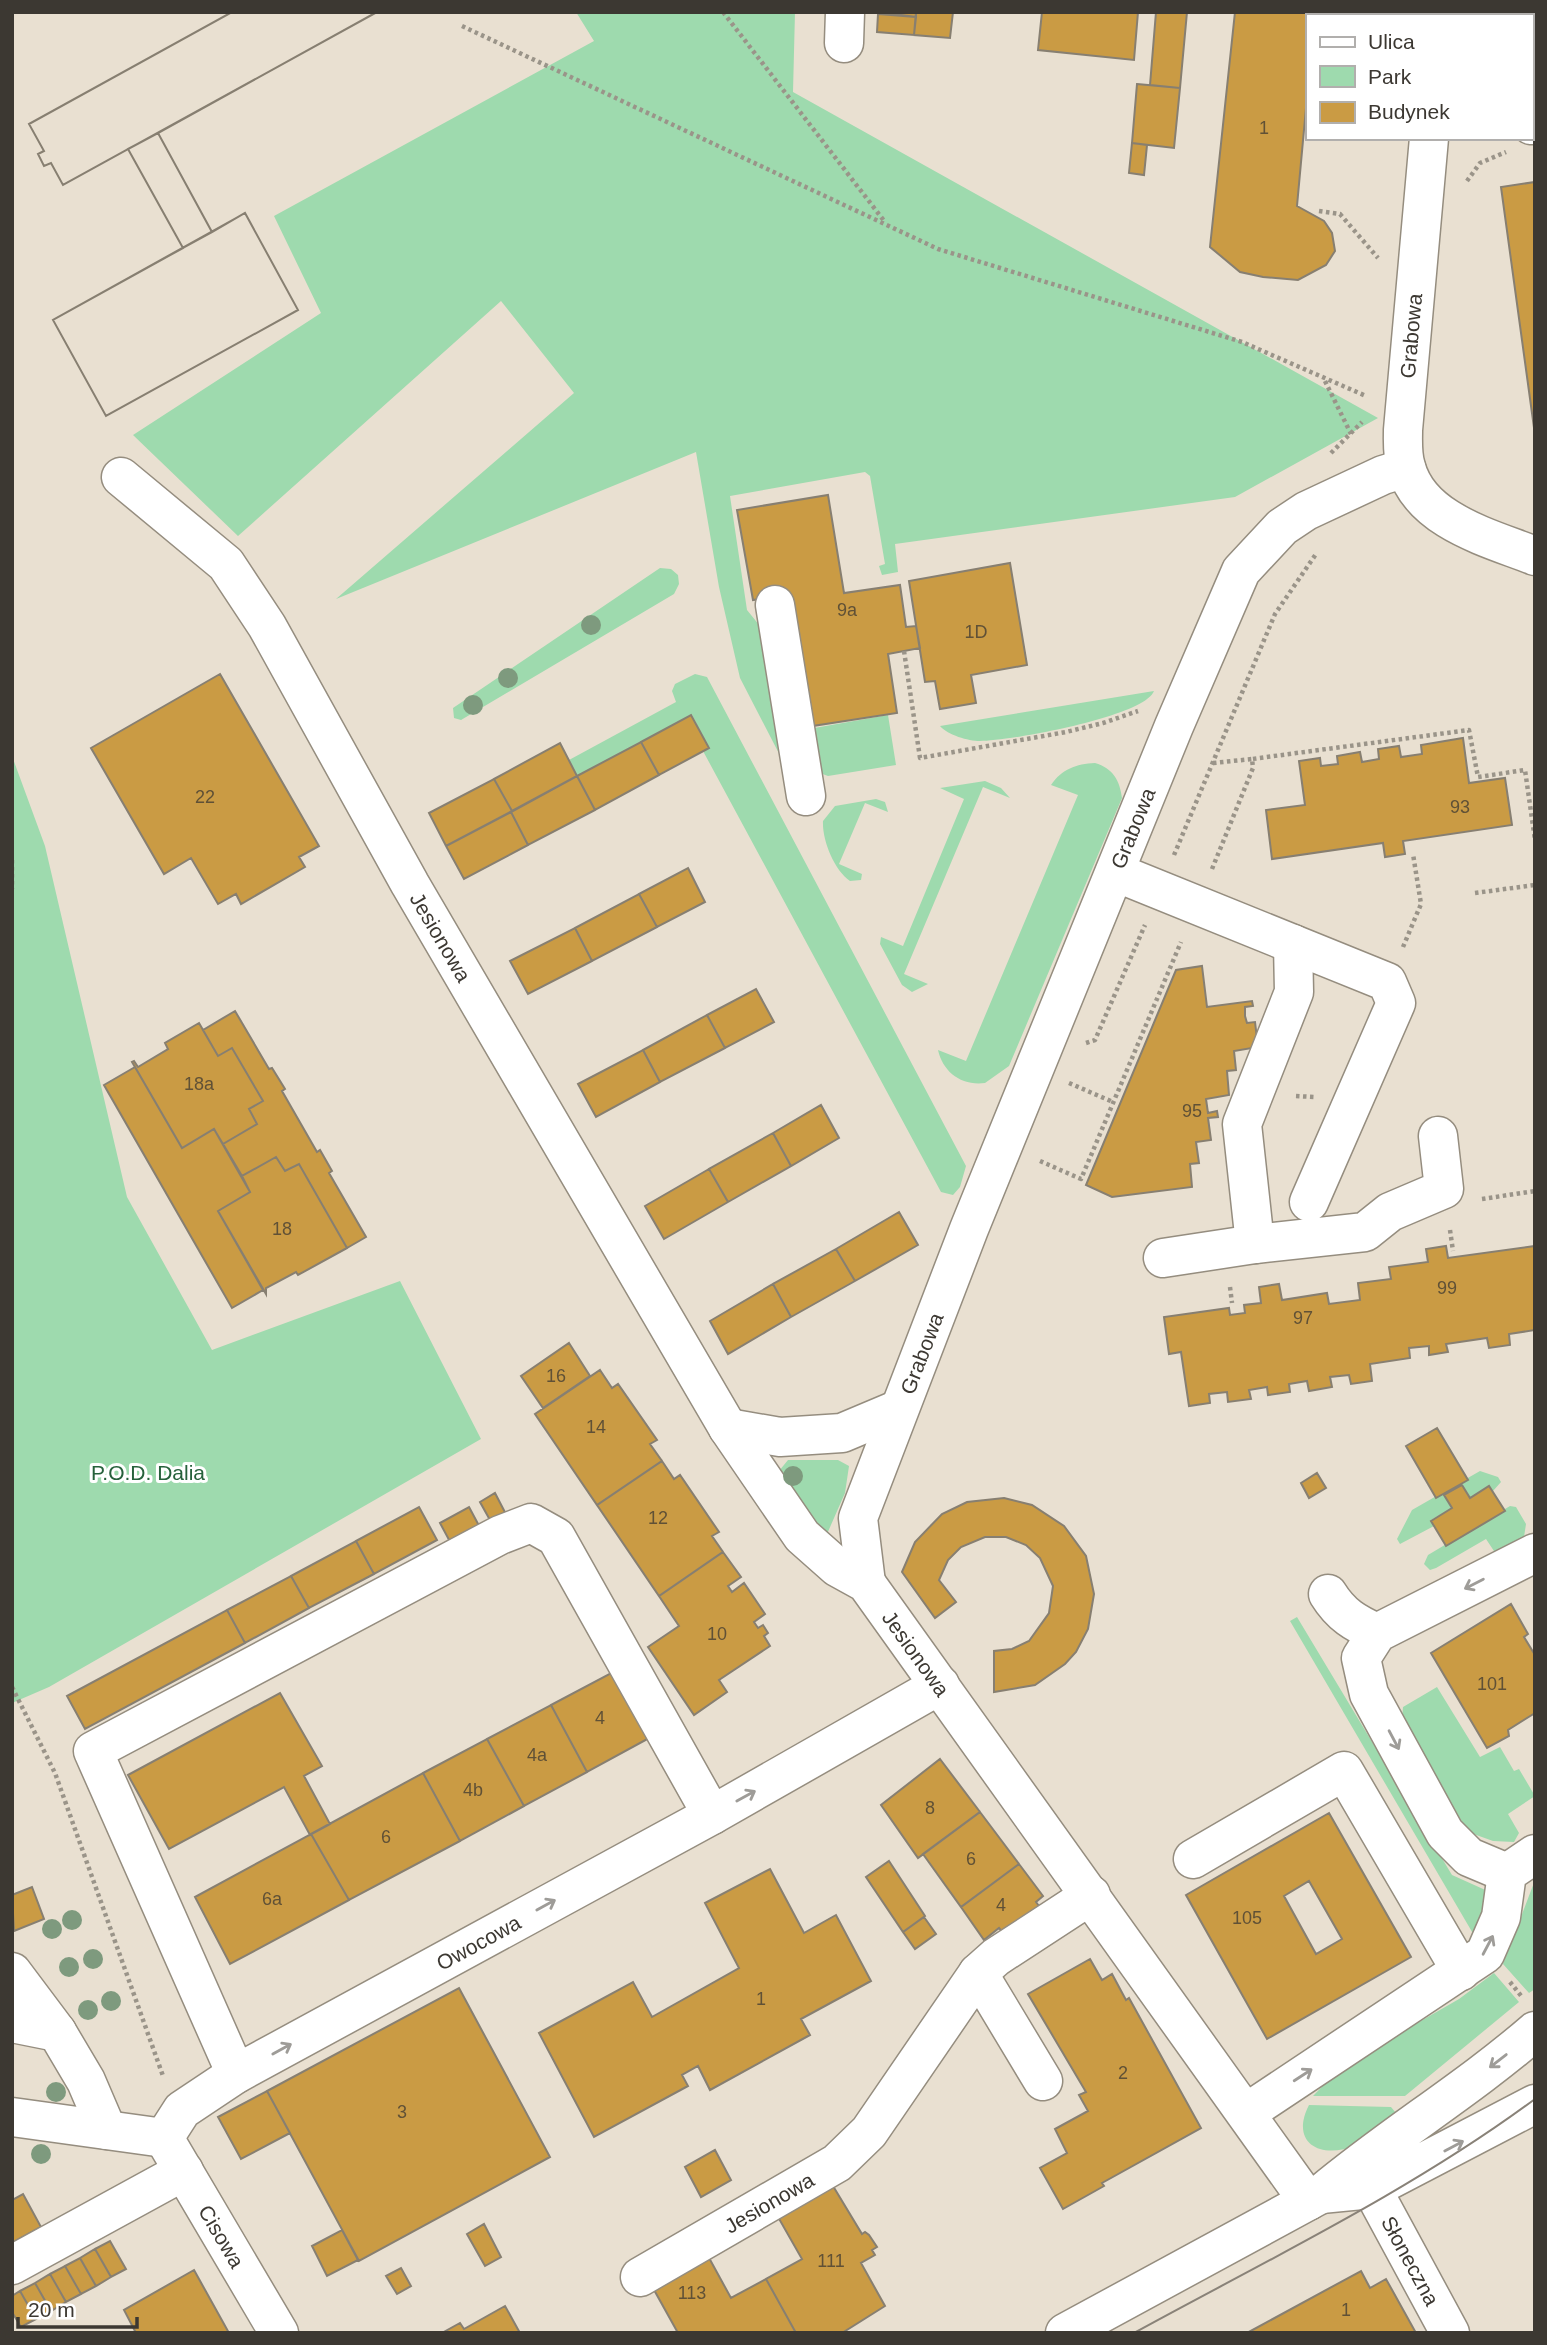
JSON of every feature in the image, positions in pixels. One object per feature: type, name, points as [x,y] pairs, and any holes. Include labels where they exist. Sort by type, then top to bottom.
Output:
[{"type":"street","name":"Grabowa","points":[[866,1583],[858,1518],[899,1409],[1115,872],[1241,571],[1282,527],[1306,511],[1383,475],[1406,468],[1403,430],[1437,140]]},
{"type":"street","points":[[1406,468],[1420,495],[1441,514],[1457,524],[1535,555]]},
{"type":"street","name":"Jesionowa","points":[[121,477],[226,564],[262,619],[410,884],[728,1428],[802,1536],[836,1567],[866,1583],[1246,2113],[1315,2198]]},
{"type":"street","points":[[775,605],[806,796]]},
{"type":"street","points":[[1115,872],[1387,982],[1396,1003],[1308,1202]]},
{"type":"street","points":[[1255,1244],[1242,1124],[1294,992],[1293,944]]},
{"type":"street","points":[[1163,1258],[1255,1244],[1365,1232],[1390,1212],[1444,1189],[1438,1136]]},
{"type":"street","points":[[728,1428],[780,1437],[842,1433],[899,1409]]},
{"type":"street","points":[[236,2074],[93,1751],[500,1535],[531,1523],[556,1536],[712,1815]]},
{"type":"street","points":[[1246,2113],[1485,1954],[1521,1864],[1469,1857],[1445,1833],[1369,1694],[1361,1658],[1377,1633],[1535,1553]]},
{"type":"street","points":[[1328,1594],[1338,1610],[1355,1623],[1377,1633]]},
{"type":"street","name":"Owocowa","points":[[173,2124],[236,2074],[712,1815],[940,1685]]},
{"type":"street","points":[[1193,1859],[1344,1771],[1461,1971]]},
{"type":"street","name":"Jesionowa","points":[[640,2277],[837,2163],[869,2132],[978,1973],[996,1957],[1091,1895]]},
{"type":"street","points":[[12,1972],[57,2032],[86,2081],[107,2130]]},
{"type":"street","points":[[978,1973],[1043,2081]]},
{"type":"street","points":[[12,2023],[57,2032]]},
{"type":"street","points":[[1065,2333],[1315,2198],[1351,2169],[1461,2091],[1535,2031]]},
{"type":"street","points":[[1372,2189],[1461,2091]]},
{"type":"street","points":[[1315,2198],[1372,2189],[1535,2104]]},
{"type":"street","points":[[12,2117],[107,2130],[173,2124]]},
{"type":"street","name":"Cisowa","points":[[173,2124],[184,2171],[279,2333]]},
{"type":"street","points":[[12,2265],[184,2171]]},
{"type":"street","name":"Słoneczna","points":[[1372,2189],[1450,2333]]},
{"type":"path","points":[[723,12],[887,225]]},
{"type":"path","points":[[462,26],[938,249],[1242,342],[1376,401]]},
{"type":"path","points":[[1465,192],[1467,178],[1480,163],[1515,140]]},
{"type":"path","points":[[1319,211],[1340,214],[1381,262]]},
{"type":"path","points":[[1325,380],[1351,434]]},
{"type":"path","points":[[1322,462],[1366,418]]},
{"type":"path","points":[[904,651],[920,758],[1103,723],[1145,707]]},
{"type":"path","points":[[1213,763],[1252,759]]},
{"type":"path","points":[[1387,982],[1421,904],[1413,854]]},
{"type":"path","points":[[12,860],[12,888]]},
{"type":"path","points":[[1475,893],[1535,884]]},
{"type":"path","points":[[1066,1081],[1113,1102]]},
{"type":"path","points":[[12,1687],[55,1773],[157,2062],[173,2124]]},
{"type":"green space","points":[[576,12],[795,12],[793,92],[1378,418],[1235,497],[895,544],[898,572],[882,575],[879,566],[885,564],[870,476],[865,472],[730,496],[747,610],[768,636],[787,769],[740,678],[719,587],[696,452],[336,599],[574,393],[501,301],[238,536],[133,435],[321,313],[274,216],[594,41]]},
{"type":"green space","points":[[660,568],[671,569],[678,575],[679,584],[674,594],[461,720],[454,718],[453,708]]},
{"type":"green space","points":[[695,674],[707,677],[966,1166],[960,1187],[953,1195],[941,1192],[703,751],[709,748],[692,715],[577,776],[569,760],[676,702],[672,691],[675,684]]},
{"type":"green space","points":[[1154,691],[1145,701],[1127,710],[1074,726],[1018,737],[975,741],[953,735],[940,726]]},
{"type":"green space","points":[[888,715],[896,765],[828,776],[820,773],[803,730]]},
{"type":"green space","name":"P.O.D. Dalia","points":[[12,756],[45,846],[127,1197],[212,1350],[400,1281],[481,1439],[49,1687],[12,1703]]},
{"type":"green space","points":[[1095,763],[1107,768],[1114,776],[1122,798],[1009,1066],[985,1083],[961,1080],[944,1065],[938,1050],[966,1061],[1078,795],[1051,785],[1070,768]]},
{"type":"green space","points":[[985,781],[1001,788],[1010,798],[983,787],[904,974],[928,984],[912,992],[902,985],[880,944],[881,937],[903,946],[964,799],[940,788]]},
{"type":"green space","points":[[876,799],[885,802],[888,812],[865,803],[839,864],[862,874],[861,880],[850,881],[839,870],[830,854],[823,821],[835,806]]},
{"type":"green space","points":[[788,1460],[838,1460],[849,1466],[845,1493],[827,1534],[822,1534],[779,1471]]},
{"type":"green space","points":[[1480,1471],[1498,1477],[1501,1482],[1493,1491],[1489,1486],[1470,1498],[1462,1485],[1445,1495],[1452,1508],[1431,1520],[1434,1526],[1400,1544],[1397,1539],[1412,1510]]},
{"type":"green space","points":[[1510,1506],[1516,1507],[1526,1524],[1524,1537],[1496,1554],[1486,1539],[1436,1568],[1430,1570],[1424,1564],[1428,1555]]},
{"type":"green space","points":[[1297,1617],[1452,1875],[1492,1893],[1485,1954],[1290,1621]]},
{"type":"green space","points":[[1437,1687],[1480,1757],[1500,1747],[1514,1771],[1519,1769],[1535,1796],[1508,1814],[1519,1833],[1514,1842],[1493,1841],[1468,1832],[1402,1720],[1403,1707]]},
{"type":"green space","points":[[1535,1880],[1535,1989],[1529,1993],[1503,1964]]},
{"type":"green space","points":[[1494,1973],[1519,2002],[1405,2096],[1313,2096],[1341,2067],[1459,1999]]},
{"type":"green space","points":[[1309,2105],[1391,2107],[1396,2113],[1356,2145],[1332,2151],[1312,2145],[1306,2139],[1303,2130]]},
{"type":"building","points":[[232,12],[377,12],[63,185],[51,163],[44,166],[38,154],[44,151],[29,124]]},
{"type":"building","points":[[232,12],[377,12],[158,133],[212,232],[245,213],[298,310],[106,416],[53,320],[183,248],[128,149],[63,185],[51,163],[44,166],[38,154],[44,151],[29,124]]},
{"type":"building","points":[[879,12],[916,12],[916,17]]},
{"type":"building","points":[[916,12],[953,12],[950,38],[914,35]]},
{"type":"building","points":[[1042,12],[1138,12],[1134,60],[1038,50]]},
{"type":"building","points":[[1156,12],[1187,12],[1180,88],[1150,85]]},
{"type":"building","points":[[1235,12],[1315,12],[1306,14],[1306,108],[1297,206],[1324,221],[1332,233],[1335,251],[1326,265],[1298,280],[1240,272],[1210,247]]},
{"type":"building","points":[[878,14],[916,17],[914,35],[877,32]]},
{"type":"building","points":[[1533,14],[1535,14],[1533,68]]},
{"type":"building","points":[[1137,84],[1180,88],[1174,148],[1132,143]]},
{"type":"building","points":[[158,133],[212,232],[183,248],[128,149]]},
{"type":"building","points":[[1132,143],[1147,145],[1144,175],[1129,173]]},
{"type":"building","points":[[1535,182],[1535,435],[1501,187]]},
{"type":"building","points":[[245,213],[298,310],[106,416],[53,320]]},
{"type":"building","points":[[828,495],[844,593],[900,585],[906,627],[916,626],[920,648],[888,654],[897,713],[806,727],[787,595],[753,600],[737,510]]},
{"type":"building","points":[[1010,563],[1027,665],[971,675],[976,703],[940,709],[935,681],[925,682],[909,581]]},
{"type":"building","points":[[220,674],[319,846],[299,857],[305,867],[241,904],[236,894],[218,904],[191,858],[164,874],[91,748]]},
{"type":"building","points":[[691,715],[709,748],[659,775],[641,742]]},
{"type":"building","points":[[1463,738],[1469,783],[1505,778],[1512,825],[1403,841],[1405,854],[1385,857],[1383,843],[1272,859],[1266,810],[1305,805],[1299,761],[1320,758],[1321,766],[1338,764],[1337,756],[1360,752],[1362,762],[1379,759],[1378,749],[1399,746],[1401,757],[1422,754],[1421,745]]},
{"type":"building","points":[[641,742],[659,775],[595,810],[577,776]]},
{"type":"building","points":[[560,743],[577,776],[512,811],[494,779]]},
{"type":"building","points":[[577,776],[595,810],[528,845],[511,812]]},
{"type":"building","points":[[494,779],[512,811],[446,846],[429,813]]},
{"type":"building","points":[[511,812],[528,845],[464,879],[446,846]]},
{"type":"building","points":[[688,868],[705,902],[657,927],[639,894]]},
{"type":"building","points":[[639,894],[657,927],[592,961],[575,928]]},
{"type":"building","points":[[575,928],[592,961],[528,994],[510,961]]},
{"type":"building","points":[[1202,966],[1207,1007],[1252,1001],[1253,1006],[1245,1007],[1245,1016],[1247,1023],[1255,1022],[1258,1047],[1234,1051],[1236,1070],[1227,1071],[1229,1095],[1206,1099],[1208,1113],[1217,1111],[1218,1117],[1208,1118],[1211,1140],[1196,1142],[1199,1163],[1190,1164],[1192,1187],[1112,1197],[1086,1185],[1176,970]]},
{"type":"building","points":[[756,989],[774,1022],[725,1048],[707,1015]]},
{"type":"building","points":[[235,1011],[269,1069],[272,1068],[285,1089],[282,1091],[317,1152],[320,1150],[332,1171],[329,1173],[366,1237],[347,1248],[299,1164],[285,1171],[276,1157],[242,1176],[223,1144],[257,1124],[249,1109],[263,1101],[232,1048],[218,1056],[203,1030]]},
{"type":"building","points":[[707,1015],[725,1048],[660,1082],[643,1050]]},
{"type":"building","points":[[199,1023],[218,1056],[232,1048],[263,1101],[249,1109],[257,1124],[223,1144],[214,1129],[182,1148],[132,1062],[138,1067],[168,1049],[165,1043]]},
{"type":"building","points":[[643,1050],[660,1082],[596,1117],[578,1084]]},
{"type":"building","points":[[135,1067],[182,1148],[214,1129],[250,1192],[218,1211],[263,1290],[232,1308],[104,1085]]},
{"type":"building","points":[[821,1105],[839,1138],[791,1166],[773,1133]]},
{"type":"building","points":[[773,1133],[791,1166],[728,1202],[709,1169]]},
{"type":"building","points":[[276,1157],[285,1171],[299,1164],[347,1248],[298,1275],[296,1272],[266,1288],[266,1294],[218,1211],[250,1192],[242,1176]]},
{"type":"building","points":[[709,1169],[728,1202],[664,1239],[645,1206]]},
{"type":"building","points":[[899,1212],[918,1245],[855,1281],[836,1249]]},
{"type":"building","points":[[1446,1246],[1448,1258],[1535,1246],[1535,1330],[1509,1334],[1510,1345],[1489,1348],[1487,1338],[1446,1344],[1448,1352],[1429,1355],[1429,1346],[1409,1348],[1410,1358],[1370,1364],[1372,1381],[1351,1384],[1349,1375],[1330,1377],[1332,1387],[1309,1391],[1307,1381],[1289,1384],[1290,1392],[1268,1395],[1267,1387],[1249,1390],[1251,1399],[1228,1402],[1227,1392],[1209,1394],[1210,1403],[1189,1406],[1181,1352],[1169,1354],[1164,1317],[1229,1308],[1230,1315],[1245,1313],[1244,1305],[1261,1303],[1259,1287],[1279,1284],[1282,1300],[1327,1293],[1329,1304],[1360,1300],[1358,1283],[1391,1279],[1389,1267],[1428,1262],[1426,1249]]},
{"type":"building","points":[[836,1249],[855,1281],[791,1317],[773,1284]]},
{"type":"building","points":[[773,1284],[791,1317],[728,1354],[710,1321]]},
{"type":"building","points":[[569,1343],[590,1376],[543,1408],[521,1376]]},
{"type":"building","points":[[600,1370],[612,1388],[618,1384],[657,1440],[650,1444],[662,1461],[597,1505],[535,1414]]},
{"type":"building","points":[[1437,1428],[1468,1480],[1436,1498],[1406,1446]]},
{"type":"building","points":[[662,1461],[674,1479],[680,1475],[719,1532],[712,1536],[723,1552],[659,1596],[597,1505]]},
{"type":"building","points":[[1317,1473],[1326,1488],[1309,1498],[1301,1483]]},
{"type":"building","points":[[1462,1485],[1470,1498],[1489,1486],[1505,1511],[1446,1546],[1431,1521],[1452,1508],[1444,1495]]},
{"type":"building","points":[[495,1493],[510,1522],[495,1529],[480,1502]]},
{"type":"building","points":[[1004,1498],[1032,1505],[1064,1526],[1086,1556],[1094,1594],[1088,1629],[1076,1652],[1065,1664],[1035,1685],[994,1692],[994,1651],[1012,1649],[1029,1641],[1049,1613],[1053,1586],[1040,1558],[1026,1545],[1006,1537],[985,1537],[961,1547],[948,1560],[939,1580],[956,1602],[935,1618],[902,1572],[915,1542],[942,1514],[967,1502]]},
{"type":"building","points":[[419,1507],[437,1540],[374,1574],[356,1541]]},
{"type":"building","points":[[469,1507],[484,1535],[455,1551],[440,1523]]},
{"type":"building","points":[[356,1541],[374,1574],[309,1608],[291,1576]]},
{"type":"building","points":[[723,1552],[741,1577],[728,1586],[732,1592],[744,1583],[765,1614],[754,1622],[758,1628],[763,1625],[768,1633],[764,1636],[770,1646],[719,1680],[727,1692],[694,1715],[648,1647],[679,1626],[659,1596]]},
{"type":"building","points":[[291,1576],[309,1608],[245,1643],[227,1610]]},
{"type":"building","points":[[1511,1604],[1528,1634],[1524,1637],[1535,1655],[1535,1713],[1508,1730],[1509,1736],[1487,1748],[1431,1653]]},
{"type":"building","points":[[227,1610],[245,1643],[85,1729],[67,1696]]},
{"type":"building","points":[[615,1671],[651,1737],[587,1772],[551,1705]]},
{"type":"building","points":[[280,1693],[322,1766],[304,1776],[330,1824],[310,1835],[284,1787],[169,1849],[128,1775]]},
{"type":"building","points":[[551,1705],[587,1772],[524,1806],[487,1739]]},
{"type":"building","points":[[487,1739],[524,1806],[460,1841],[423,1773]]},
{"type":"building","points":[[940,1759],[980,1812],[918,1858],[881,1805]]},
{"type":"building","points":[[423,1773],[460,1841],[349,1900],[311,1834]]},
{"type":"building","points":[[980,1812],[1019,1864],[961,1907],[923,1854]]},
{"type":"building","points":[[1329,1813],[1411,1957],[1267,2039],[1186,1895]],"holes":[[[1309,1881],[1342,1939],[1316,1954],[1284,1896]]]},
{"type":"building","points":[[311,1834],[349,1900],[230,1964],[195,1897]]},
{"type":"building","points":[[889,1861],[925,1916],[903,1932],[866,1877]]},
{"type":"building","points":[[1019,1864],[1043,1896],[1036,1902],[1045,1914],[1007,1938],[999,1928],[984,1940],[961,1907]]},
{"type":"building","points":[[770,1869],[804,1933],[836,1915],[871,1981],[801,2019],[810,2035],[710,2090],[698,2066],[682,2075],[688,2086],[594,2137],[539,2033],[633,1982],[652,2017],[739,1968],[705,1903]]},
{"type":"building","points":[[32,1887],[44,1919],[14,1931],[12,1895]]},
{"type":"building","points":[[924,1917],[936,1934],[915,1949],[903,1932]]},
{"type":"building","points":[[1090,1959],[1102,1980],[1112,1974],[1126,2000],[1129,1998],[1201,2128],[1102,2183],[1104,2186],[1063,2209],[1040,2168],[1067,2153],[1055,2129],[1088,2111],[1079,2095],[1086,2092],[1028,1994]]},
{"type":"building","points":[[459,1988],[550,2157],[359,2261],[267,2091]]},
{"type":"building","points":[[267,2091],[290,2133],[241,2159],[218,2117]]},
{"type":"building","points":[[715,2150],[731,2180],[701,2197],[685,2167]]},
{"type":"building","points":[[833,2186],[862,2234],[865,2232],[869,2235],[877,2247],[872,2250],[875,2255],[861,2263],[885,2306],[842,2333],[796,2333],[766,2279],[802,2259],[778,2217]]},
{"type":"building","points":[[23,2194],[41,2227],[12,2243],[12,2200]]},
{"type":"building","points":[[484,2224],[501,2257],[485,2266],[467,2234]]},
{"type":"building","points":[[342,2230],[358,2260],[327,2276],[312,2246]]},
{"type":"building","points":[[110,2241],[126,2269],[111,2277],[95,2249]]},
{"type":"building","points":[[95,2249],[111,2277],[96,2286],[80,2258]]},
{"type":"building","points":[[708,2256],[731,2298],[766,2279],[796,2333],[678,2333],[653,2288]]},
{"type":"building","points":[[80,2258],[96,2286],[81,2294],[65,2266]]},
{"type":"building","points":[[65,2266],[81,2294],[66,2302],[50,2274]]},
{"type":"building","points":[[401,2268],[411,2286],[397,2294],[386,2276]]},
{"type":"building","points":[[194,2270],[229,2333],[136,2333],[124,2310]]},
{"type":"building","points":[[1361,2271],[1370,2288],[1386,2279],[1416,2333],[1247,2333]]},
{"type":"building","points":[[50,2274],[66,2302],[51,2311],[35,2283]]},
{"type":"building","points":[[35,2283],[51,2311],[36,2319],[20,2291]]},
{"type":"building","points":[[20,2291],[36,2319],[21,2327],[12,2312],[12,2296]]},
{"type":"building","points":[[505,2306],[520,2333],[442,2333],[460,2323],[464,2329]]},
{"type":"tram line","points":[[1134,2333],[1389,2194],[1439,2164],[1535,2099]]}]
